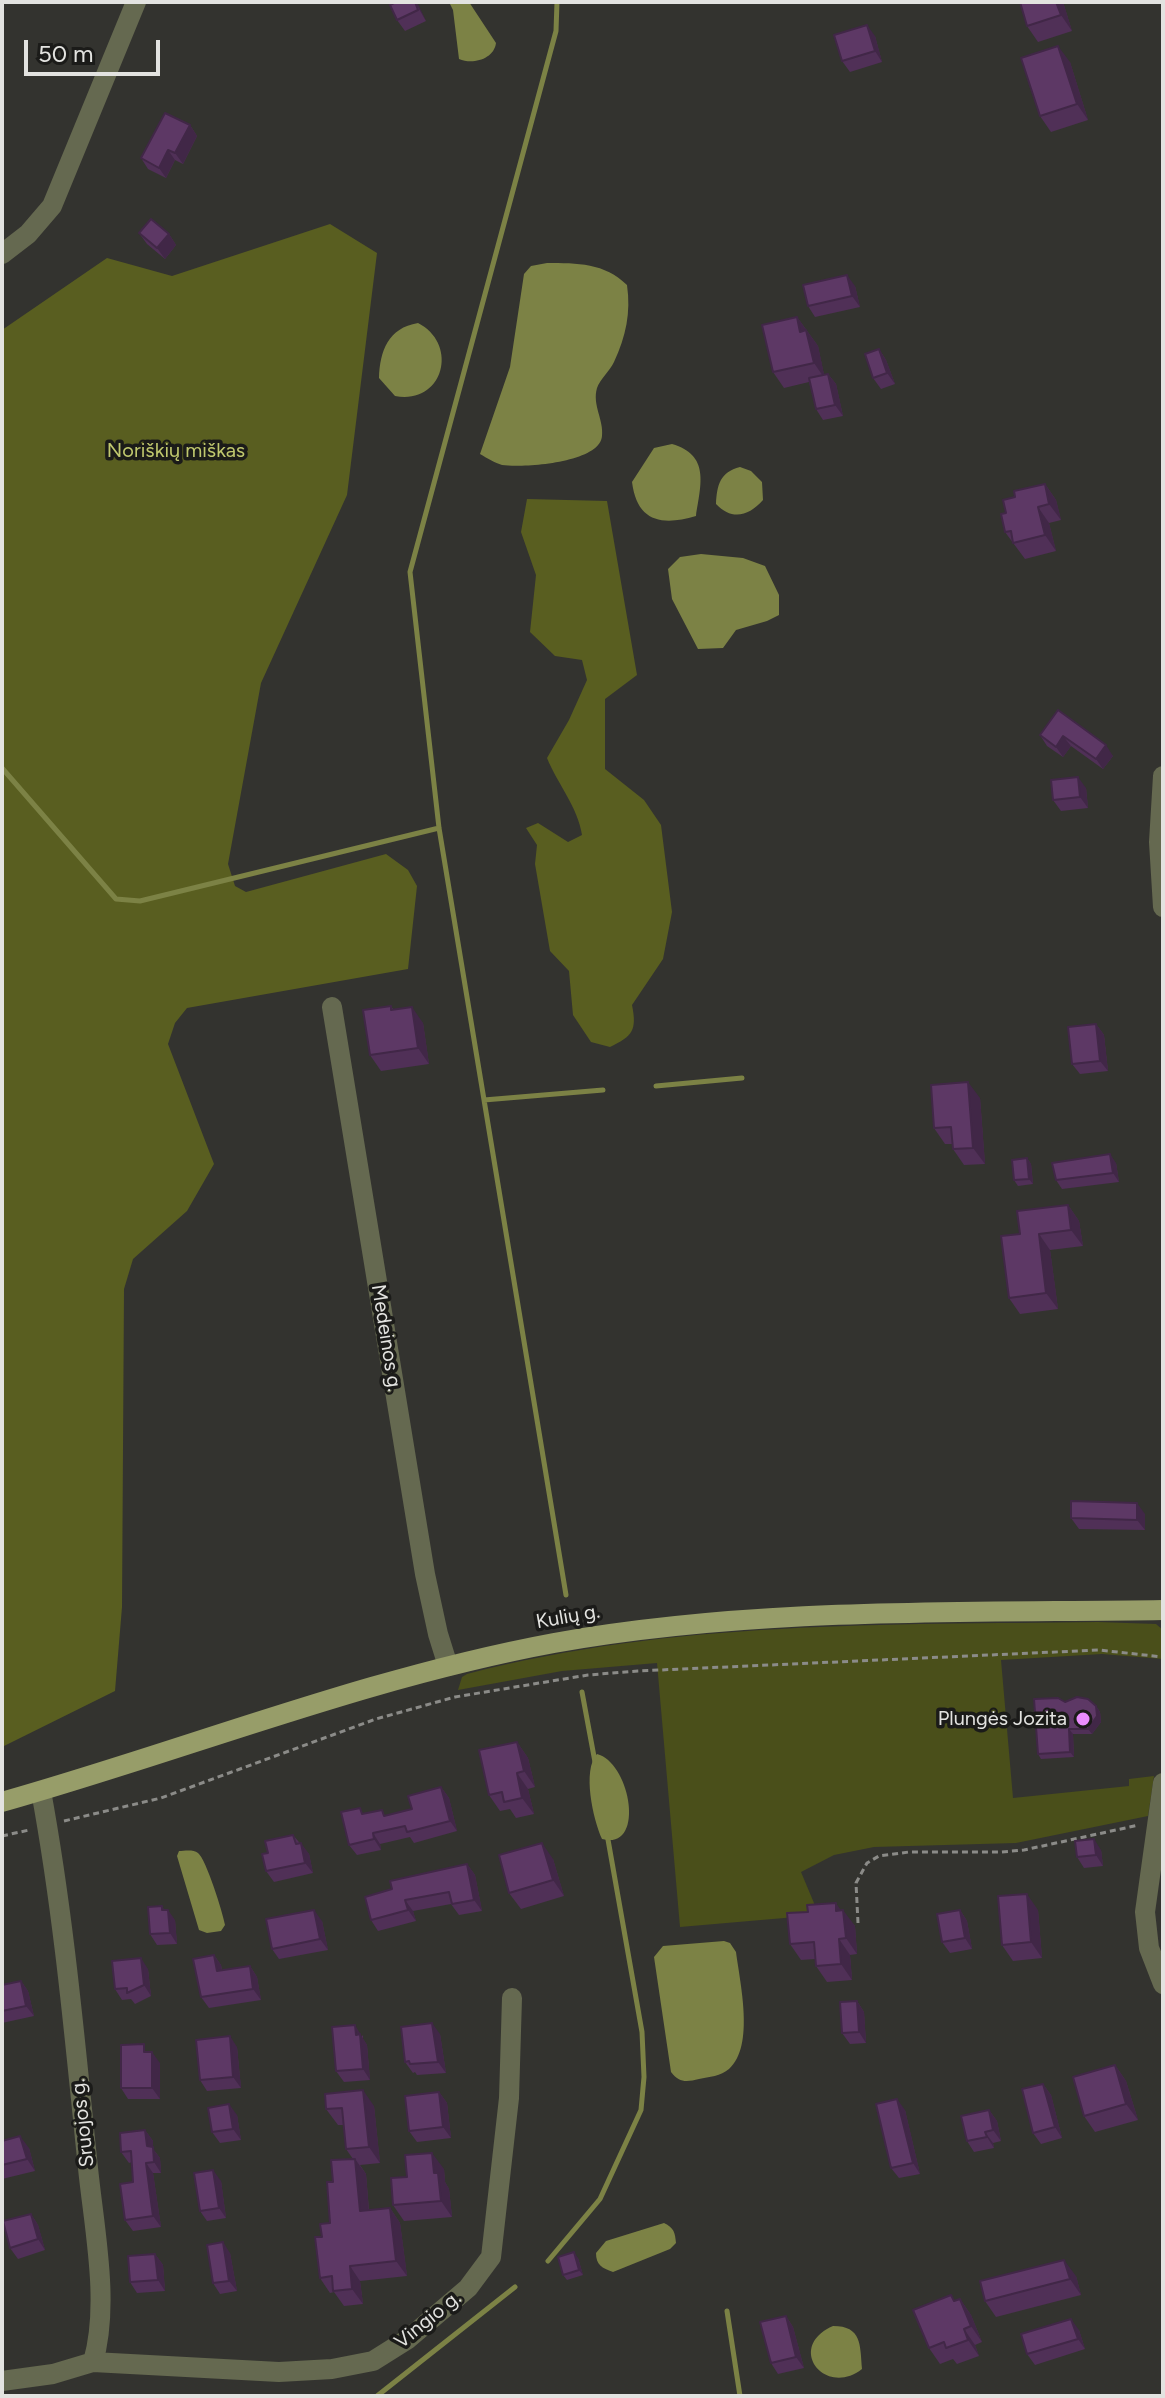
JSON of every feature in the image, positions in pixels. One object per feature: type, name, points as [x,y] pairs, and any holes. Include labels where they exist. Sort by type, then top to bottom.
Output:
[{"type":"main road","name":"Kulių g.","points":[[2,1802],[448,1666],[566,1641],[690,1624],[835,1615],[1163,1610]]},
{"type":"street","points":[[2,254],[28,234],[52,206],[136,2]]},
{"type":"street","points":[[1163,776],[1159,842],[1163,907]]},
{"type":"street","name":"Medeinos g.","points":[[332,1007],[425,1574],[448,1666]]},
{"type":"street","points":[[1163,1783],[1145,1912],[1149,1948],[1163,1984]]},
{"type":"street","name":"Sruojos g.","points":[[41,1791],[72,2005],[98,2265],[101,2336],[93,2362]]},
{"type":"street","name":"Vingio g.","points":[[93,2362],[279,2372],[346,2367],[373,2361],[408,2339],[468,2288],[491,2257],[509,2098],[512,1998]]},
{"type":"street","points":[[2,2381],[53,2374],[93,2362]]},
{"type":"path","points":[[2,1836],[161,1798],[376,1719],[442,1701],[588,1675],[1099,1650],[1163,1657]]},
{"type":"path","points":[[858,1923],[856,1883],[867,1863],[879,1856],[909,1852],[1024,1850],[1157,1821]]},
{"type":"shaded area","points":[[449,2],[469,2],[496,43],[487,57],[476,61],[459,59],[453,10]]},
{"type":"shaded area","points":[[547,263],[600,268],[627,285],[628,315],[622,343],[596,394],[602,436],[598,445],[575,458],[526,466],[502,465],[480,454],[510,367],[524,274],[531,266]]},
{"type":"shaded area","points":[[418,323],[431,333],[439,345],[442,358],[440,371],[435,382],[425,391],[412,396],[395,396],[379,378],[381,359],[393,335]]},
{"type":"shaded area","points":[[672,444],[692,455],[698,463],[701,482],[696,516],[672,521],[653,518],[645,513],[639,506],[632,482],[654,448]]},
{"type":"shaded area","points":[[740,467],[751,471],[762,482],[763,500],[746,513],[728,513],[716,504],[719,485],[728,472]]},
{"type":"shaded area","points":[[701,554],[743,558],[765,566],[779,595],[779,615],[736,630],[723,648],[698,649],[672,599],[668,569],[680,557]]},
{"type":"shaded area","points":[[1156,1624],[1163,1630],[1163,1659],[1102,1654],[1001,1660],[1013,1798],[1129,1786],[1129,1779],[1154,1776],[1148,1816],[1016,1843],[874,1847],[834,1855],[801,1872],[819,1915],[680,1927],[657,1663],[562,1671],[458,1690],[462,1677],[467,1674],[545,1656],[702,1635],[860,1626]]},
{"type":"shaded area","points":[[597,1754],[609,1761],[618,1773],[629,1804],[625,1832],[616,1839],[602,1839],[595,1820],[590,1771]]},
{"type":"shaded area","points":[[179,1851],[194,1851],[201,1857],[224,1919],[225,1925],[221,1931],[207,1933],[199,1930],[177,1856]]},
{"type":"shaded area","points":[[730,1943],[736,1952],[744,2014],[742,2045],[737,2059],[726,2071],[695,2080],[680,2080],[671,2072],[654,1957],[663,1946]]},
{"type":"shaded area","points":[[664,2223],[675,2236],[676,2243],[670,2249],[613,2272],[598,2263],[596,2253],[606,2241]]},
{"type":"shaded area","points":[[833,2326],[849,2329],[858,2338],[862,2369],[848,2376],[824,2374],[811,2356],[812,2346],[819,2335]]},
{"type":"green space","name":"Noriškių miškas","points":[[330,224],[377,253],[347,495],[261,683],[228,864],[235,886],[246,892],[386,854],[408,870],[417,886],[408,969],[187,1008],[175,1023],[168,1044],[214,1164],[187,1211],[133,1259],[124,1289],[122,1607],[115,1691],[2,1747],[2,330],[107,258],[172,276]]},
{"type":"green space","points":[[527,499],[607,501],[637,675],[605,699],[605,769],[644,800],[661,825],[672,912],[663,959],[632,1005],[632,1031],[610,1047],[591,1042],[573,1015],[569,971],[550,951],[535,864],[537,845],[526,828],[538,823],[568,842],[582,835],[576,815],[547,758],[587,680],[582,660],[555,656],[530,632],[536,575],[521,532]]},
{"type":"building","points":[[415,2],[418,10],[397,20],[390,5]]},
{"type":"building","points":[[1020,2],[1056,2],[1061,15],[1027,26]]},
{"type":"building","points":[[867,25],[875,51],[842,61],[834,35]]},
{"type":"building","points":[[1058,46],[1077,104],[1040,116],[1021,58]]},
{"type":"building","points":[[165,113],[190,125],[175,153],[168,150],[159,168],[141,158]]},
{"type":"building","points":[[151,219],[169,234],[157,248],[139,233]]},
{"type":"building","points":[[847,275],[852,296],[808,306],[803,285]]},
{"type":"building","points":[[797,317],[800,332],[806,330],[814,363],[773,372],[762,325]]},
{"type":"building","points":[[879,349],[887,373],[873,378],[865,354]]},
{"type":"building","points":[[828,374],[835,405],[816,409],[809,378]]},
{"type":"building","points":[[1045,484],[1049,504],[1038,507],[1045,535],[1013,543],[1011,531],[1005,532],[1001,514],[1006,513],[1003,500],[1015,497],[1014,491]]},
{"type":"building","points":[[1058,710],[1106,745],[1096,759],[1063,736],[1056,747],[1040,735]]},
{"type":"building","points":[[1078,777],[1080,797],[1053,800],[1051,780]]},
{"type":"building","points":[[391,1006],[391,1010],[412,1007],[418,1048],[370,1055],[363,1010]]},
{"type":"building","points":[[1096,1024],[1100,1061],[1072,1064],[1068,1027]]},
{"type":"building","points":[[968,1082],[973,1148],[953,1149],[951,1127],[934,1128],[931,1085]]},
{"type":"building","points":[[1110,1154],[1113,1173],[1056,1180],[1052,1163]]},
{"type":"building","points":[[1027,1158],[1029,1179],[1014,1180],[1012,1160]]},
{"type":"building","points":[[1068,1205],[1071,1230],[1039,1234],[1046,1293],[1009,1298],[1001,1236],[1020,1234],[1017,1211]]},
{"type":"building","points":[[1071,1501],[1137,1503],[1137,1520],[1071,1518]]},
{"type":"building","points":[[1077,1697],[1088,1699],[1096,1706],[1097,1716],[1088,1729],[1069,1729],[1070,1752],[1038,1754],[1034,1699],[1058,1698],[1065,1702]]},
{"type":"building","points":[[517,1742],[524,1771],[517,1773],[522,1798],[504,1802],[502,1792],[489,1795],[479,1750]]},
{"type":"building","points":[[441,1787],[450,1821],[407,1832],[405,1826],[373,1833],[374,1839],[349,1845],[341,1812],[360,1808],[362,1814],[382,1810],[384,1816],[412,1809],[408,1796]]},
{"type":"building","points":[[293,1835],[296,1844],[301,1843],[305,1863],[266,1871],[262,1854],[268,1853],[265,1841]]},
{"type":"building","points":[[1094,1839],[1096,1855],[1077,1857],[1075,1841]]},
{"type":"building","points":[[542,1843],[553,1880],[509,1893],[499,1855]]},
{"type":"building","points":[[467,1864],[474,1900],[452,1904],[449,1892],[405,1900],[408,1910],[371,1920],[365,1897],[392,1889],[390,1881]]},
{"type":"building","points":[[1027,1894],[1031,1942],[1002,1945],[998,1896]]},
{"type":"building","points":[[836,1903],[836,1911],[843,1910],[846,1938],[839,1939],[841,1964],[816,1966],[814,1942],[790,1944],[787,1913],[808,1912],[807,1905]]},
{"type":"building","points":[[162,1906],[162,1910],[168,1910],[170,1933],[150,1934],[148,1907]]},
{"type":"building","points":[[314,1910],[320,1939],[272,1949],[266,1919]]},
{"type":"building","points":[[960,1910],[965,1938],[942,1942],[937,1914]]},
{"type":"building","points":[[214,1955],[217,1971],[250,1966],[253,1989],[201,1997],[193,1959]]},
{"type":"building","points":[[141,1958],[144,1985],[127,1993],[127,1988],[115,1989],[112,1961]]},
{"type":"building","points":[[21,1981],[26,2006],[2,2011],[2,1985]]},
{"type":"building","points":[[857,2001],[859,2032],[842,2033],[840,2002]]},
{"type":"building","points":[[432,2023],[438,2062],[405,2062],[401,2027]]},
{"type":"building","points":[[355,2025],[356,2035],[360,2034],[363,2069],[336,2071],[332,2027]]},
{"type":"building","points":[[230,2036],[233,2077],[200,2080],[196,2040]]},
{"type":"building","points":[[144,2044],[144,2052],[152,2052],[152,2088],[121,2088],[121,2045]]},
{"type":"building","points":[[1115,2065],[1126,2104],[1084,2116],[1073,2077]]},
{"type":"building","points":[[1043,2084],[1055,2127],[1033,2133],[1022,2089]]},
{"type":"building","points":[[363,2090],[369,2147],[346,2149],[342,2108],[326,2109],[325,2094]]},
{"type":"building","points":[[439,2092],[443,2127],[409,2131],[405,2096]]},
{"type":"building","points":[[897,2099],[913,2163],[891,2168],[876,2104]]},
{"type":"building","points":[[229,2104],[233,2129],[212,2132],[208,2108]]},
{"type":"building","points":[[989,2110],[993,2130],[985,2132],[987,2137],[967,2141],[961,2116]]},
{"type":"building","points":[[145,2130],[147,2146],[153,2147],[154,2162],[146,2163],[153,2216],[125,2220],[120,2184],[133,2182],[131,2151],[121,2152],[120,2133]]},
{"type":"building","points":[[20,2136],[27,2159],[2,2165],[2,2141]]},
{"type":"building","points":[[432,2153],[441,2201],[393,2205],[391,2178],[407,2177],[405,2155]]},
{"type":"building","points":[[355,2159],[360,2211],[390,2208],[396,2261],[350,2266],[352,2289],[333,2291],[332,2276],[320,2278],[315,2237],[322,2237],[320,2224],[330,2223],[327,2182],[333,2182],[331,2160]]},
{"type":"building","points":[[213,2170],[219,2208],[200,2211],[194,2173]]},
{"type":"building","points":[[31,2214],[38,2239],[10,2248],[3,2221]]},
{"type":"building","points":[[223,2242],[229,2281],[213,2283],[207,2245]]},
{"type":"building","points":[[574,2252],[579,2270],[563,2275],[558,2257]]},
{"type":"building","points":[[155,2254],[158,2280],[130,2282],[128,2256]]},
{"type":"building","points":[[1064,2260],[1070,2279],[985,2301],[980,2281]]},
{"type":"building","points":[[951,2295],[954,2301],[960,2299],[971,2326],[964,2329],[968,2340],[946,2348],[944,2342],[929,2348],[913,2310]]},
{"type":"building","points":[[786,2316],[796,2357],[771,2363],[760,2322]]},
{"type":"building","points":[[1071,2319],[1078,2339],[1027,2354],[1021,2334]]},
{"type":"waterway","points":[[557,2],[556,31],[410,572],[439,828],[566,1595]]},
{"type":"waterway","points":[[2,768],[116,899],[140,901],[439,828]]},
{"type":"waterway","points":[[656,1086],[742,1078]]},
{"type":"waterway","points":[[484,1100],[603,1090]]},
{"type":"waterway","points":[[582,1692],[595,1762]]},
{"type":"waterway","points":[[548,2261],[600,2199],[641,2110],[644,2077],[642,2032],[607,1834]]},
{"type":"waterway","points":[[377,2396],[515,2287]]},
{"type":"waterway","points":[[727,2311],[740,2396]]},
{"type":"place","name":"Plungės Jozita","points":[[1083,1719]]}]
